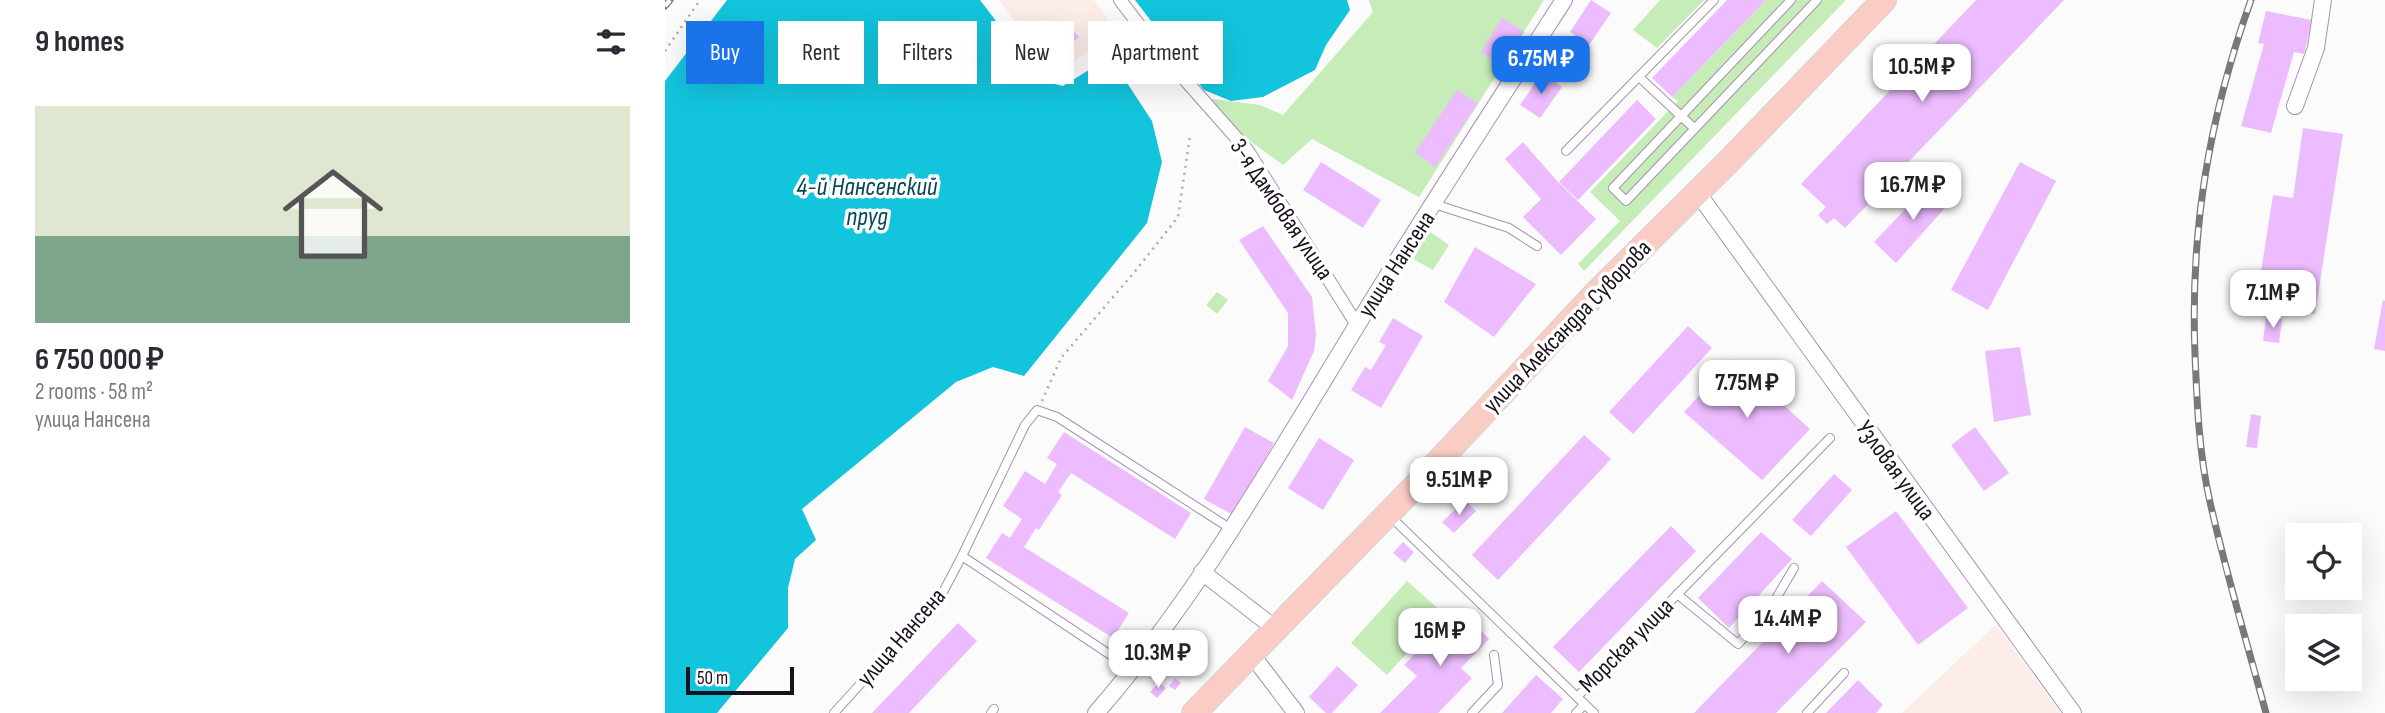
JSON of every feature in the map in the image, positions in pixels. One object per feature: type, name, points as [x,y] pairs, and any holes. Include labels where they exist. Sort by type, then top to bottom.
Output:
[{"type":"main road","name":"улица Александра Суворова","points":[[1194,713],[1277,630],[1598,291],[1884,0]]},
{"type":"street","name":"3-я Дамбовая улица","points":[[1120,0],[1156,47],[1248,151],[1357,325]]},
{"type":"street","name":"улица Нансена","points":[[1095,713],[1133,670],[1231,529],[1564,0]]},
{"type":"street","points":[[2295,106],[2316,48],[2323,0]]},
{"type":"street","name":"Узловая улица","points":[[1697,192],[2073,713]]},
{"type":"street","points":[[1202,572],[1277,630]]},
{"type":"street","points":[[1252,655],[1296,713]]},
{"type":"lane","points":[[1566,151],[1714,0]]},
{"type":"lane","points":[[1791,0],[1613,188],[1626,201],[1817,0]]},
{"type":"lane","points":[[1639,77],[1694,128]]},
{"type":"lane","points":[[1434,204],[1509,228],[1537,246]]},
{"type":"lane","points":[[1038,410],[1057,417],[1231,529]]},
{"type":"lane","name":"улица Нансена","points":[[834,713],[942,594],[1025,425],[1038,410]]},
{"type":"lane","name":"Морская улица","points":[[1388,514],[1577,697],[1830,438]]},
{"type":"lane","points":[[962,556],[1133,670]]},
{"type":"lane","points":[[1678,594],[1738,644],[1770,607],[1794,568]]},
{"type":"lane","points":[[1472,713],[1498,685],[1494,655]]},
{"type":"lane","points":[[1807,713],[1845,673]]},
{"type":"lane","points":[[1577,697],[1594,713]]},
{"type":"lane","points":[[1576,713],[1585,704]]},
{"type":"path","points":[[665,51],[700,0]]},
{"type":"path","points":[[1038,410],[1061,358],[1178,217],[1190,136]]},
{"type":"shaded area","points":[[999,0],[1094,0],[1109,21],[1088,21],[1088,51],[1074,61],[1074,21],[1014,21]]},
{"type":"shaded area","points":[[1996,624],[2060,713],[1902,713]]},
{"type":"green space","points":[[1369,0],[1544,0],[1419,197],[1312,139],[1283,165],[1221,120],[1198,97],[1260,105],[1283,115],[1373,12]]},
{"type":"green space","points":[[1660,0],[1704,0],[1657,48],[1633,30]]},
{"type":"green space","points":[[1766,0],[1846,0],[1584,271],[1578,264],[1620,221],[1590,192],[1678,101],[1672,97]]},
{"type":"green space","points":[[1429,231],[1449,245],[1433,270],[1413,259]]},
{"type":"green space","points":[[1217,292],[1228,300],[1217,314],[1206,305]]},
{"type":"green space","points":[[1407,581],[1443,613],[1387,675],[1351,643]]},
{"type":"water","name":"4-й Нансенский пруд","points":[[727,0],[980,0],[996,21],[991,21],[991,84],[1063,86],[1074,84],[1074,79],[1088,71],[1088,84],[1128,84],[1152,121],[1162,162],[1147,223],[1024,376],[993,367],[956,382],[802,509],[816,540],[795,559],[788,588],[788,628],[717,713],[665,713],[665,81],[686,54],[686,84],[764,84],[764,21],[711,21]]},
{"type":"water","points":[[1135,0],[1347,0],[1350,10],[1326,45],[1315,70],[1263,97],[1231,101],[1204,90],[1199,84],[1223,84],[1223,21],[1151,21]]},
{"type":"building","points":[[1591,0],[1611,13],[1589,45],[1570,32]]},
{"type":"building","points":[[1727,0],[1766,0],[1672,97],[1652,78]]},
{"type":"building","points":[[1976,0],[2064,0],[1845,228],[1834,218],[1827,224],[1818,215],[1826,207],[1801,184]]},
{"type":"building","points":[[2266,11],[2312,20],[2304,54],[2294,52],[2271,133],[2241,126],[2264,44],[2258,43]]},
{"type":"building","points":[[1502,18],[1524,32],[1503,66],[1481,52]]},
{"type":"building","points":[[1542,73],[1562,87],[1540,118],[1520,105]]},
{"type":"building","points":[[1457,90],[1478,103],[1435,167],[1415,153]]},
{"type":"building","points":[[1637,100],[1656,119],[1578,200],[1559,182]]},
{"type":"building","points":[[2303,128],[2343,134],[2315,314],[2277,309],[2279,294],[2258,291],[2273,195],[2293,198]]},
{"type":"building","points":[[1523,142],[1558,182],[1596,219],[1561,255],[1523,217],[1541,199],[1505,159]]},
{"type":"building","points":[[1321,162],[1381,200],[1363,228],[1303,190]]},
{"type":"building","points":[[2020,162],[2056,181],[1988,310],[1951,290]]},
{"type":"building","points":[[1932,181],[1951,201],[1896,263],[1874,242]]},
{"type":"building","points":[[1263,226],[1312,297],[1316,335],[1314,351],[1292,400],[1268,381],[1288,346],[1288,313],[1239,240]]},
{"type":"building","points":[[1475,247],[1536,284],[1494,337],[1444,302]]},
{"type":"building","points":[[2383,300],[2385,301],[2385,351],[2374,349]]},
{"type":"building","points":[[2266,317],[2282,319],[2279,343],[2263,341]]},
{"type":"building","points":[[1393,318],[1423,336],[1381,408],[1351,390],[1365,367],[1371,370],[1386,345],[1379,342]]},
{"type":"building","points":[[1688,326],[1712,348],[1633,434],[1609,412]]},
{"type":"building","points":[[2020,347],[2031,415],[1994,422],[1985,351]]},
{"type":"building","points":[[1733,359],[1810,429],[1762,480],[1684,412]]},
{"type":"building","points":[[2251,414],[2261,416],[2257,448],[2246,447]]},
{"type":"building","points":[[1245,427],[1274,443],[1233,515],[1204,499]]},
{"type":"building","points":[[1975,427],[2009,473],[1984,491],[1951,445]]},
{"type":"building","points":[[1064,432],[1191,513],[1175,539],[1071,473],[1058,492],[1062,495],[1024,547],[1129,613],[1113,638],[986,558],[1002,533],[1010,538],[1022,519],[1003,506],[1025,471],[1045,484],[1057,464],[1047,458]]},
{"type":"building","points":[[1584,435],[1611,459],[1498,580],[1472,555]]},
{"type":"building","points":[[1319,438],[1354,460],[1323,510],[1288,488]]},
{"type":"building","points":[[1834,474],[1852,490],[1811,536],[1792,520]]},
{"type":"building","points":[[1465,500],[1476,511],[1454,533],[1442,522]]},
{"type":"building","points":[[1896,511],[1968,608],[1918,645],[1846,547]]},
{"type":"building","points":[[1671,526],[1696,551],[1579,672],[1553,647]]},
{"type":"building","points":[[1761,532],[1792,559],[1729,628],[1698,598]]},
{"type":"building","points":[[1403,542],[1414,552],[1405,563],[1393,553]]},
{"type":"building","points":[[1822,581],[1866,622],[1776,713],[1694,713]]},
{"type":"building","points":[[1460,609],[1489,639],[1461,668],[1472,678],[1438,713],[1380,713],[1417,676],[1404,665]]},
{"type":"building","points":[[958,623],[977,641],[909,713],[872,713]]},
{"type":"building","points":[[1186,647],[1193,652],[1180,668],[1173,662]]},
{"type":"building","points":[[1337,666],[1358,685],[1332,713],[1326,713],[1309,697]]},
{"type":"building","points":[[1536,675],[1563,699],[1551,713],[1502,713]]},
{"type":"building","points":[[1175,678],[1181,683],[1175,690],[1169,686]]},
{"type":"building","points":[[1858,680],[1883,705],[1876,713],[1826,713]]},
{"type":"building","points":[[1159,682],[1166,688],[1157,698],[1150,692]]},
{"type":"railway","points":[[665,6],[670,0]]},
{"type":"railway","points":[[2251,0],[2224,87],[2205,174],[2199,218],[2194,308],[2199,429],[2206,484],[2266,713]]}]
